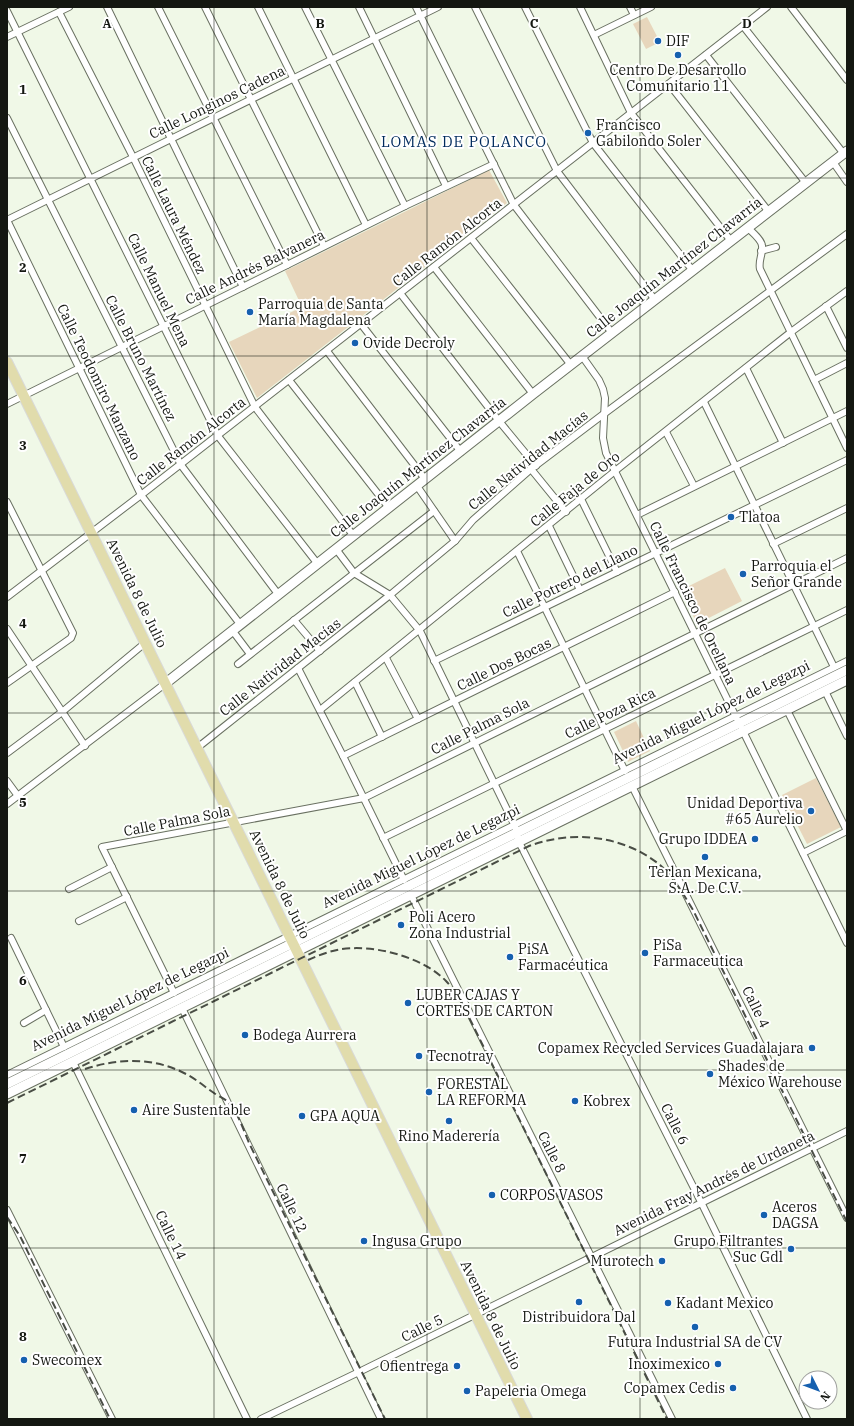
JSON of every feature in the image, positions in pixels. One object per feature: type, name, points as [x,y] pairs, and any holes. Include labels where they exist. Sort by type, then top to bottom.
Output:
[{"type":"main road","name":"Calle Joaquín Martínez Chavarría","points":[[166,683],[570,365],[845,152]]},
{"type":"main road","name":"Avenida 8 de Julio","points":[[7,362],[527,1419]]},
{"type":"main road","name":"Avenida Miguel López de Legazpi","points":[[7,1084],[293,943],[429,881],[517,833],[847,670]]},
{"type":"main road","name":"Avenida Miguel López de Legazpi","points":[[517,833],[632,786],[739,724],[787,710],[847,680]]},
{"type":"main road","name":"Avenida Miguel López de Legazpi","points":[[7,1094],[182,1008],[293,943],[411,895],[429,881]]},
{"type":"street","points":[[7,37],[69,7]]},
{"type":"street","points":[[107,7],[243,287]]},
{"type":"street","points":[[158,7],[212,118],[287,265]]},
{"type":"street","points":[[205,7],[324,246]]},
{"type":"street","points":[[258,7],[366,225]]},
{"type":"street","points":[[305,7],[405,206]]},
{"type":"street","points":[[359,7],[446,186]]},
{"type":"street","points":[[416,7],[514,204],[612,333]]},
{"type":"street","name":"Calle Longinos Cadena","points":[[7,220],[438,7]]},
{"type":"street","points":[[475,7],[557,171],[655,300]]},
{"type":"street","points":[[525,7],[593,143],[693,271]]},
{"type":"street","points":[[580,7],[631,114],[731,241]]},
{"type":"street","points":[[630,7],[634,15]]},
{"type":"street","points":[[594,35],[651,7]]},
{"type":"street","name":"Calle Ramón Alcorta","points":[[7,597],[181,465],[767,7]]},
{"type":"street","points":[[791,7],[847,80]]},
{"type":"street","name":"Calle Manuel Mena","points":[[7,11],[218,436],[317,564]]},
{"type":"street","name":"Calle Laura Méndez","points":[[59,12],[133,158],[255,407],[353,535]]},
{"type":"street","points":[[743,26],[845,152]]},
{"type":"street","points":[[706,55],[806,183]]},
{"type":"street","points":[[669,84],[769,212]]},
{"type":"street","name":"Calle Bruno Martínez","points":[[7,118],[181,465],[278,594]]},
{"type":"street","points":[[833,162],[847,182]]},
{"type":"street","name":"Calle Andrés Balvanera","points":[[7,404],[366,225],[494,164]]},
{"type":"street","name":"Calle Teodomiro Manzano","points":[[7,220],[141,495],[240,624]]},
{"type":"street","points":[[748,228],[763,246],[759,264],[847,448]]},
{"type":"street","name":"Calle Natividad Macías","points":[[197,748],[390,596],[455,541],[473,520],[534,468],[605,413],[847,234]]},
{"type":"street","points":[[471,238],[570,365]]},
{"type":"street","points":[[761,251],[776,247]]},
{"type":"street","points":[[434,267],[533,394]]},
{"type":"street","name":"Calle Faja de Oro","points":[[320,710],[420,631],[615,471],[791,332],[847,291]]},
{"type":"street","points":[[400,293],[499,421],[566,512]]},
{"type":"street","points":[[826,306],[847,348]]},
{"type":"street","points":[[362,324],[461,452]]},
{"type":"street","points":[[327,351],[425,479]]},
{"type":"street","name":"Calle Francisco de Orellana","points":[[582,356],[599,380],[603,389],[605,398],[603,438],[606,453],[847,943]]},
{"type":"street","points":[[814,380],[847,363]]},
{"type":"street","points":[[746,368],[783,443]]},
{"type":"street","points":[[289,380],[388,508]]},
{"type":"street","points":[[704,402],[834,667]]},
{"type":"street","points":[[637,515],[847,411]]},
{"type":"street","points":[[666,432],[694,486]]},
{"type":"street","name":"Calle Potrero del Llano","points":[[434,661],[847,460]]},
{"type":"street","points":[[417,486],[455,541]]},
{"type":"street","points":[[582,499],[617,572]]},
{"type":"street","points":[[7,502],[73,632],[71,638],[7,683]]},
{"type":"street","points":[[773,544],[847,508]]},
{"type":"street","points":[[238,664],[434,511]]},
{"type":"street","points":[[549,526],[580,590]]},
{"type":"street","points":[[336,549],[354,573]]},
{"type":"street","points":[[517,551],[625,771]]},
{"type":"street","name":"Calle Palma Sola","points":[[112,867],[102,847],[364,798],[847,558]]},
{"type":"street","name":"Calle 6","points":[[354,573],[390,596],[420,631],[517,833],[701,1202],[807,1419]]},
{"type":"street","name":"Calle Dos Bocas","points":[[343,756],[675,592]]},
{"type":"street","name":"Calle Poza Rica","points":[[384,838],[847,610]]},
{"type":"street","points":[[294,620],[320,651]]},
{"type":"street","points":[[7,629],[85,746]]},
{"type":"street","points":[[232,630],[250,654]]},
{"type":"street","points":[[7,753],[62,712],[145,643]]},
{"type":"street","points":[[386,658],[418,719]]},
{"type":"street","name":"Avenida Miguel López de Legazpi","points":[[7,1075],[174,993],[293,943],[404,880],[517,833],[625,771],[739,724],[834,667],[847,661]]},
{"type":"street","points":[[298,668],[404,880]]},
{"type":"street","points":[[355,682],[382,737]]},
{"type":"street","name":"Calle Joaquín Martínez Chavarría","points":[[7,804],[166,683]]},
{"type":"street","points":[[825,691],[847,736]]},
{"type":"street","points":[[787,710],[847,831],[803,853]]},
{"type":"street","points":[[7,781],[18,796]]},
{"type":"street","name":"Calle 4","points":[[632,786],[847,1218]]},
{"type":"street","points":[[69,889],[112,867],[174,993]]},
{"type":"street","name":"Calle 8","points":[[411,895],[672,1419]]},
{"type":"street","points":[[79,921],[127,897]]},
{"type":"street","points":[[11,938],[64,1047]]},
{"type":"street","name":"Calle 12","points":[[182,1008],[380,1419]]},
{"type":"street","points":[[24,1023],[46,1010]]},
{"type":"street","name":"Calle 14","points":[[73,1062],[248,1419]]},
{"type":"street","name":"Avenida Fray Andrés de Urdaneta","points":[[592,1257],[847,1131]]},
{"type":"street","points":[[7,1210],[112,1419]]},
{"type":"street","name":"Calle 5","points":[[261,1419],[358,1373],[592,1257]]},
{"type":"shaded area","points":[[647,17],[660,42],[646,49],[633,24]]},
{"type":"shaded area","points":[[489,170],[507,203],[257,398],[229,342],[302,307],[285,271]]},
{"type":"shaded area","points":[[725,568],[742,601],[697,624],[681,590]]},
{"type":"shaded area","points":[[636,721],[650,751],[628,762],[614,732]]},
{"type":"shaded area","name":"Unidad Deportiva #65 Aurelio","points":[[816,778],[841,827],[807,844],[782,795]]},
{"type":"railway","points":[[7,1103],[529,846],[562,838],[597,838],[630,847],[646,855],[665,870],[682,892],[693,910],[847,1222]]},
{"type":"railway","points":[[308,960],[322,954],[350,948],[380,950],[410,958],[436,972],[453,989],[459,997],[667,1419]]},
{"type":"railway","points":[[85,1069],[98,1065],[123,1061],[162,1064],[190,1076],[226,1100],[234,1110],[239,1120],[385,1419]]},
{"type":"railway","points":[[7,1217],[20,1236],[110,1419]]},
{"type":"place","name":"DIF","points":[[658,41]]},
{"type":"place","name":"Centro De Desarrollo Comunitario 11","points":[[678,55]]},
{"type":"place","name":"Francisco Gabilondo Soler","points":[[588,133]]},
{"type":"place","name":"Parroquia de Santa María Magdalena","points":[[250,312]]},
{"type":"place","name":"Ovide Decroly","points":[[355,343]]},
{"type":"place","name":"Tlatoa","points":[[731,517]]},
{"type":"place","name":"Parroquia el Señor Grande","points":[[743,574]]},
{"type":"place","name":"Unidad Deportiva #65 Aurelio","points":[[811,811]]},
{"type":"place","name":"Grupo IDDEA","points":[[755,839]]},
{"type":"place","name":"Terlan Mexicana, S.A. De C.V.","points":[[705,857]]},
{"type":"place","name":"Poli Acero Zona Industrial","points":[[401,925]]},
{"type":"place","name":"PiSa Farmaceutica","points":[[645,953]]},
{"type":"place","name":"PiSA Farmacéutica","points":[[510,957]]},
{"type":"place","name":"LUBER CAJAS Y CORTES DE CARTON","points":[[408,1003]]},
{"type":"place","name":"Bodega Aurrera","points":[[245,1035]]},
{"type":"place","name":"Copamex Recycled Services Guadalajara","points":[[812,1048]]},
{"type":"place","name":"Tecnotray","points":[[419,1056]]},
{"type":"place","name":"Shades de México Warehouse","points":[[710,1074]]},
{"type":"place","name":"FORESTAL LA REFORMA","points":[[429,1092]]},
{"type":"place","name":"Kobrex","points":[[575,1101]]},
{"type":"place","name":"Aire Sustentable","points":[[134,1110]]},
{"type":"place","name":"GPA AQUA","points":[[302,1116]]},
{"type":"place","name":"Rino Maderería","points":[[449,1121]]},
{"type":"place","name":"CORPOS VASOS","points":[[492,1195]]},
{"type":"place","name":"Aceros DAGSA","points":[[764,1215]]},
{"type":"place","name":"Ingusa Grupo","points":[[364,1241]]},
{"type":"place","name":"Grupo Filtrantes Suc Gdl","points":[[791,1249]]},
{"type":"place","name":"Murotech","points":[[662,1261]]},
{"type":"place","name":"Distribuidora Dal","points":[[579,1302]]},
{"type":"place","name":"Kadant Mexico","points":[[668,1303]]},
{"type":"place","name":"Futura Industrial SA de CV","points":[[695,1327]]},
{"type":"place","name":"Swecomex","points":[[24,1360]]},
{"type":"place","name":"Inoximexico","points":[[718,1364]]},
{"type":"place","name":"Ofientrega","points":[[457,1366]]},
{"type":"place","name":"Copamex Cedis","points":[[733,1388]]},
{"type":"place","name":"Papeleria Omega","points":[[467,1391]]},
{"type":"district","name":"LOMAS DE POLANCO","points":[[464,142]]}]
